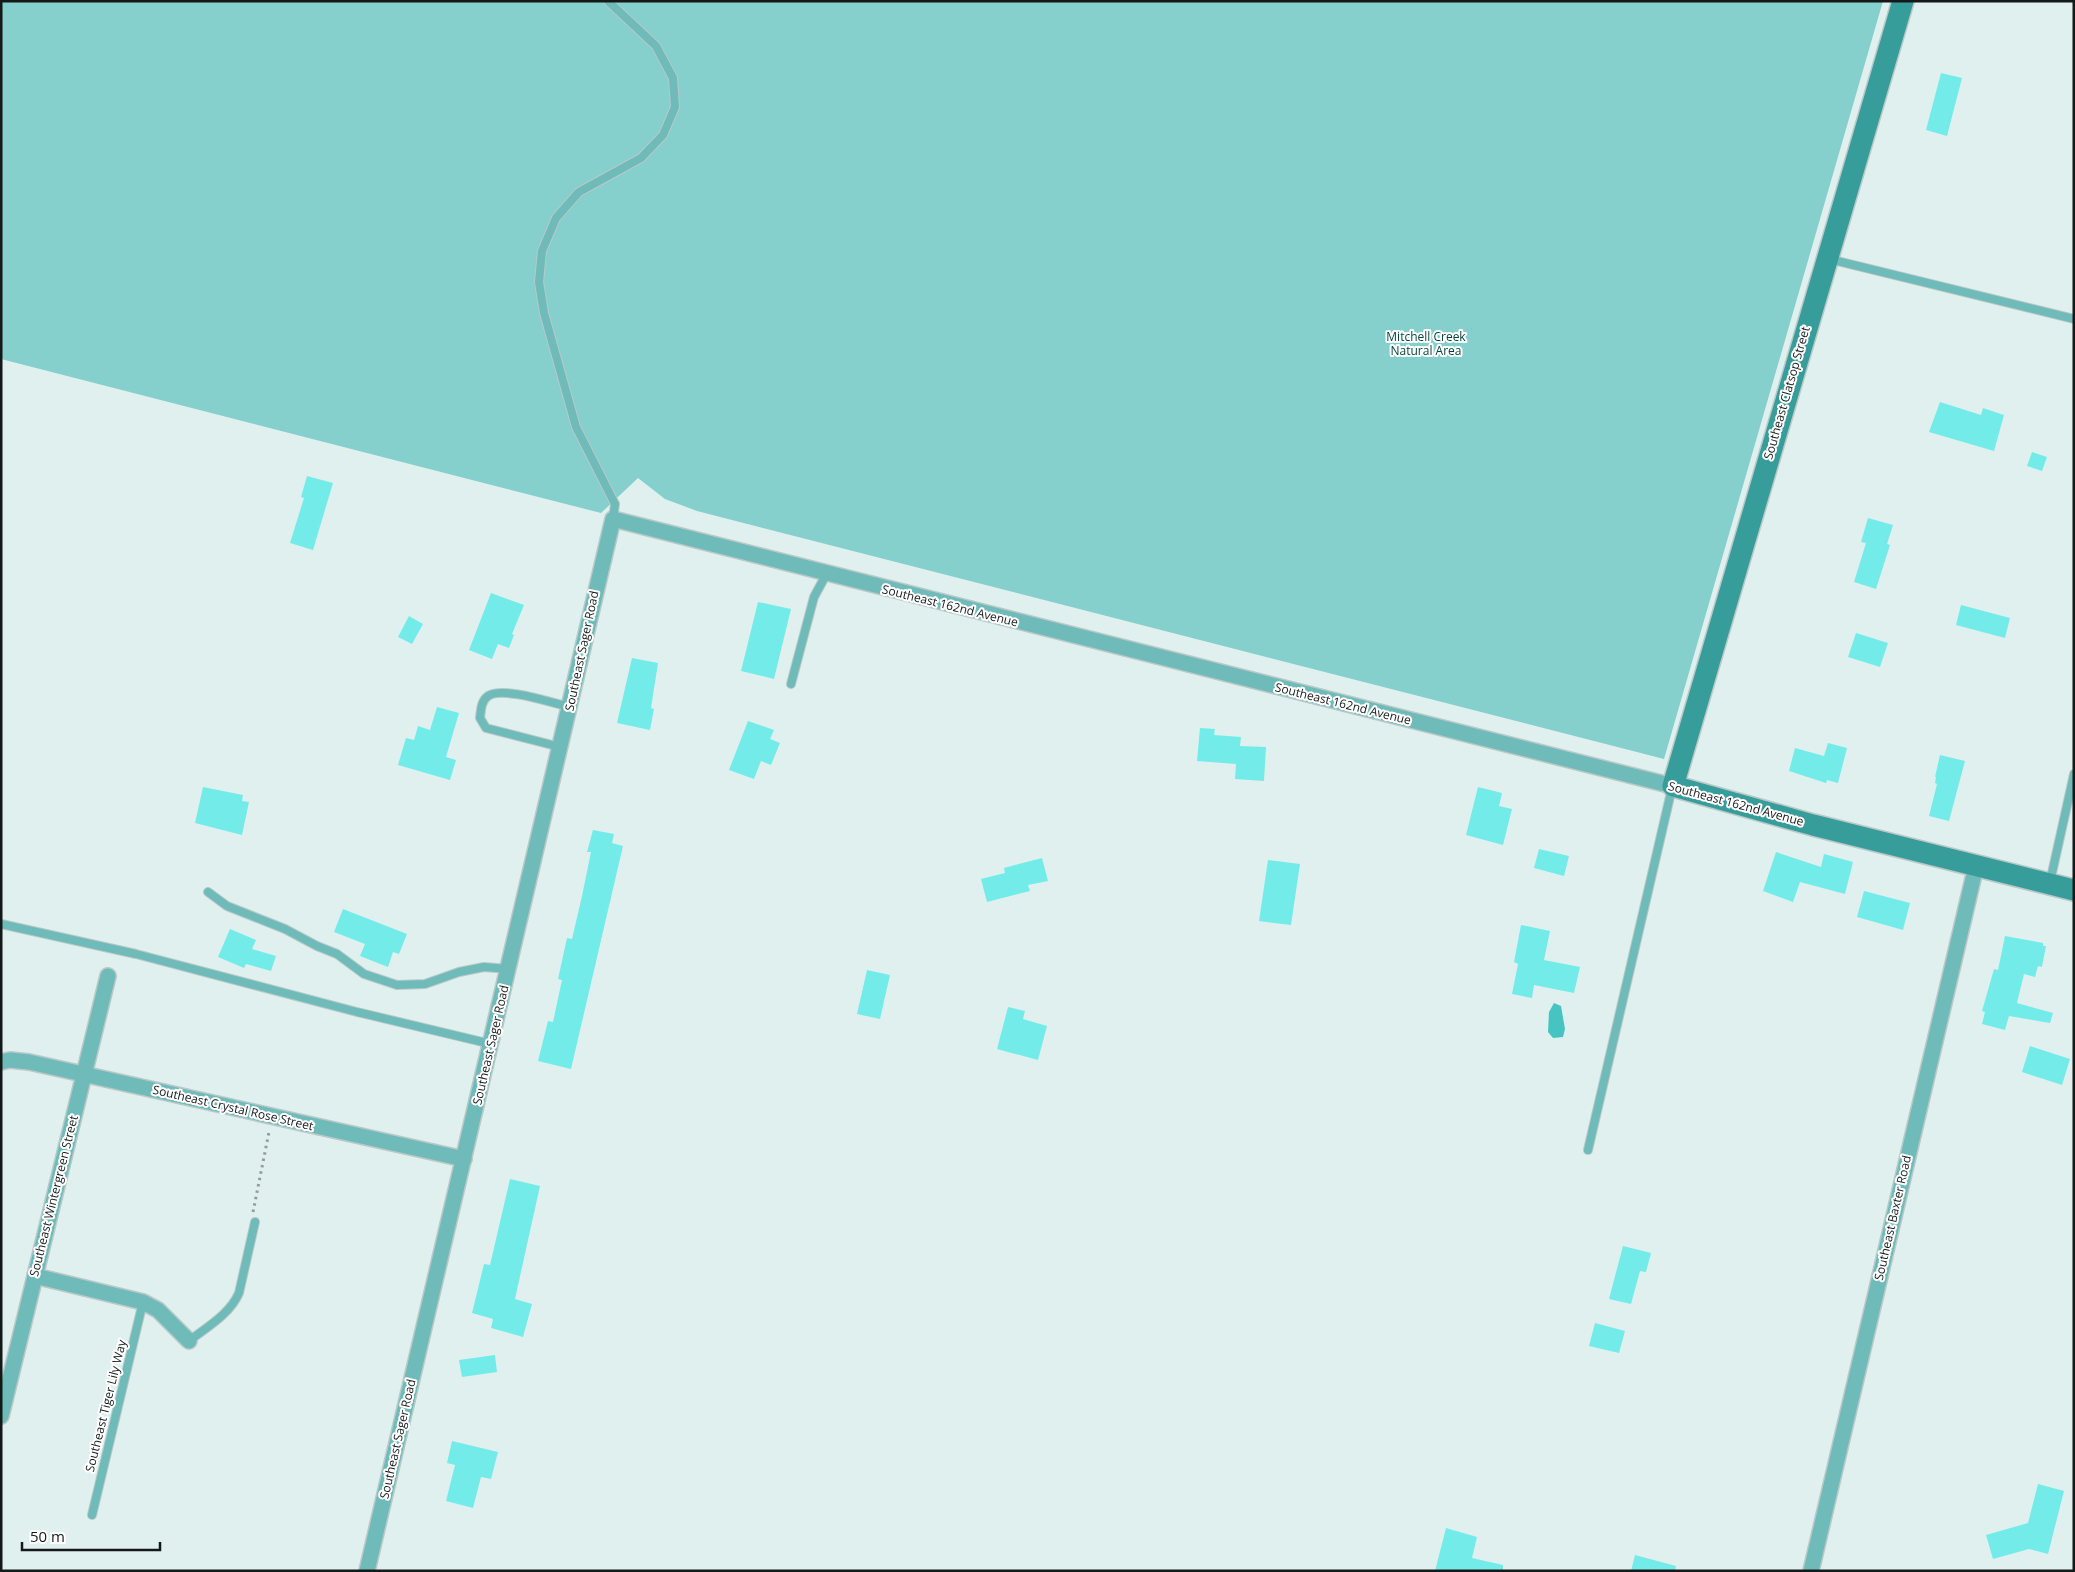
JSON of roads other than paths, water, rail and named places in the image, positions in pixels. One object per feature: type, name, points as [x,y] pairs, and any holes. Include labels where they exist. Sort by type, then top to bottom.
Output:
[{"type":"street","name":"Southeast Clatsop Street","points":[[1672,786],[1903,1]]},
{"type":"street","name":"Southeast 162nd Avenue","points":[[612,519],[1672,786],[1814,825],[2074,890]]},
{"type":"street","name":"Southeast Sager Road","points":[[368,1571],[570,707],[612,519]]},
{"type":"street","name":"Southeast Baxter Road","points":[[1811,1571],[1976,866]]},
{"type":"street","name":"Southeast Wintergreen Street","points":[[1,1416],[3,1399],[108,976]]},
{"type":"street","name":"Southeast Crystal Rose Street","points":[[1,1062],[10,1060],[29,1062],[464,1159]]},
{"type":"street","points":[[35,1276],[143,1302],[158,1310],[189,1341]]},
{"type":"lane","points":[[608,1],[656,46],[673,78],[675,108],[663,135],[641,158],[579,192],[556,218],[542,251],[539,282],[544,314],[576,427],[615,504],[612,519]]},
{"type":"lane","points":[[1827,258],[2074,319]]},
{"type":"lane","points":[[791,684],[814,597],[827,574]]},
{"type":"lane","points":[[560,747],[486,728],[480,718],[481,705],[488,696],[503,692],[570,707]]},
{"type":"lane","points":[[2050,884],[2074,774]]},
{"type":"lane","points":[[1588,1150],[1672,786]]},
{"type":"lane","points":[[208,892],[227,906],[285,929],[337,954],[364,974],[398,985],[425,984],[459,972],[484,967],[509,968]]},
{"type":"lane","points":[[1,924],[146,956],[366,1014],[491,1044]]},
{"type":"lane","points":[[189,1341],[225,1313],[235,1302],[239,1293],[255,1222]]},
{"type":"lane","name":"Southeast Tiger Lily Way","points":[[92,1515],[143,1302]]},
{"type":"park label","name":"Mitchell Creek Natural Area","points":[[1426,344]]}]
